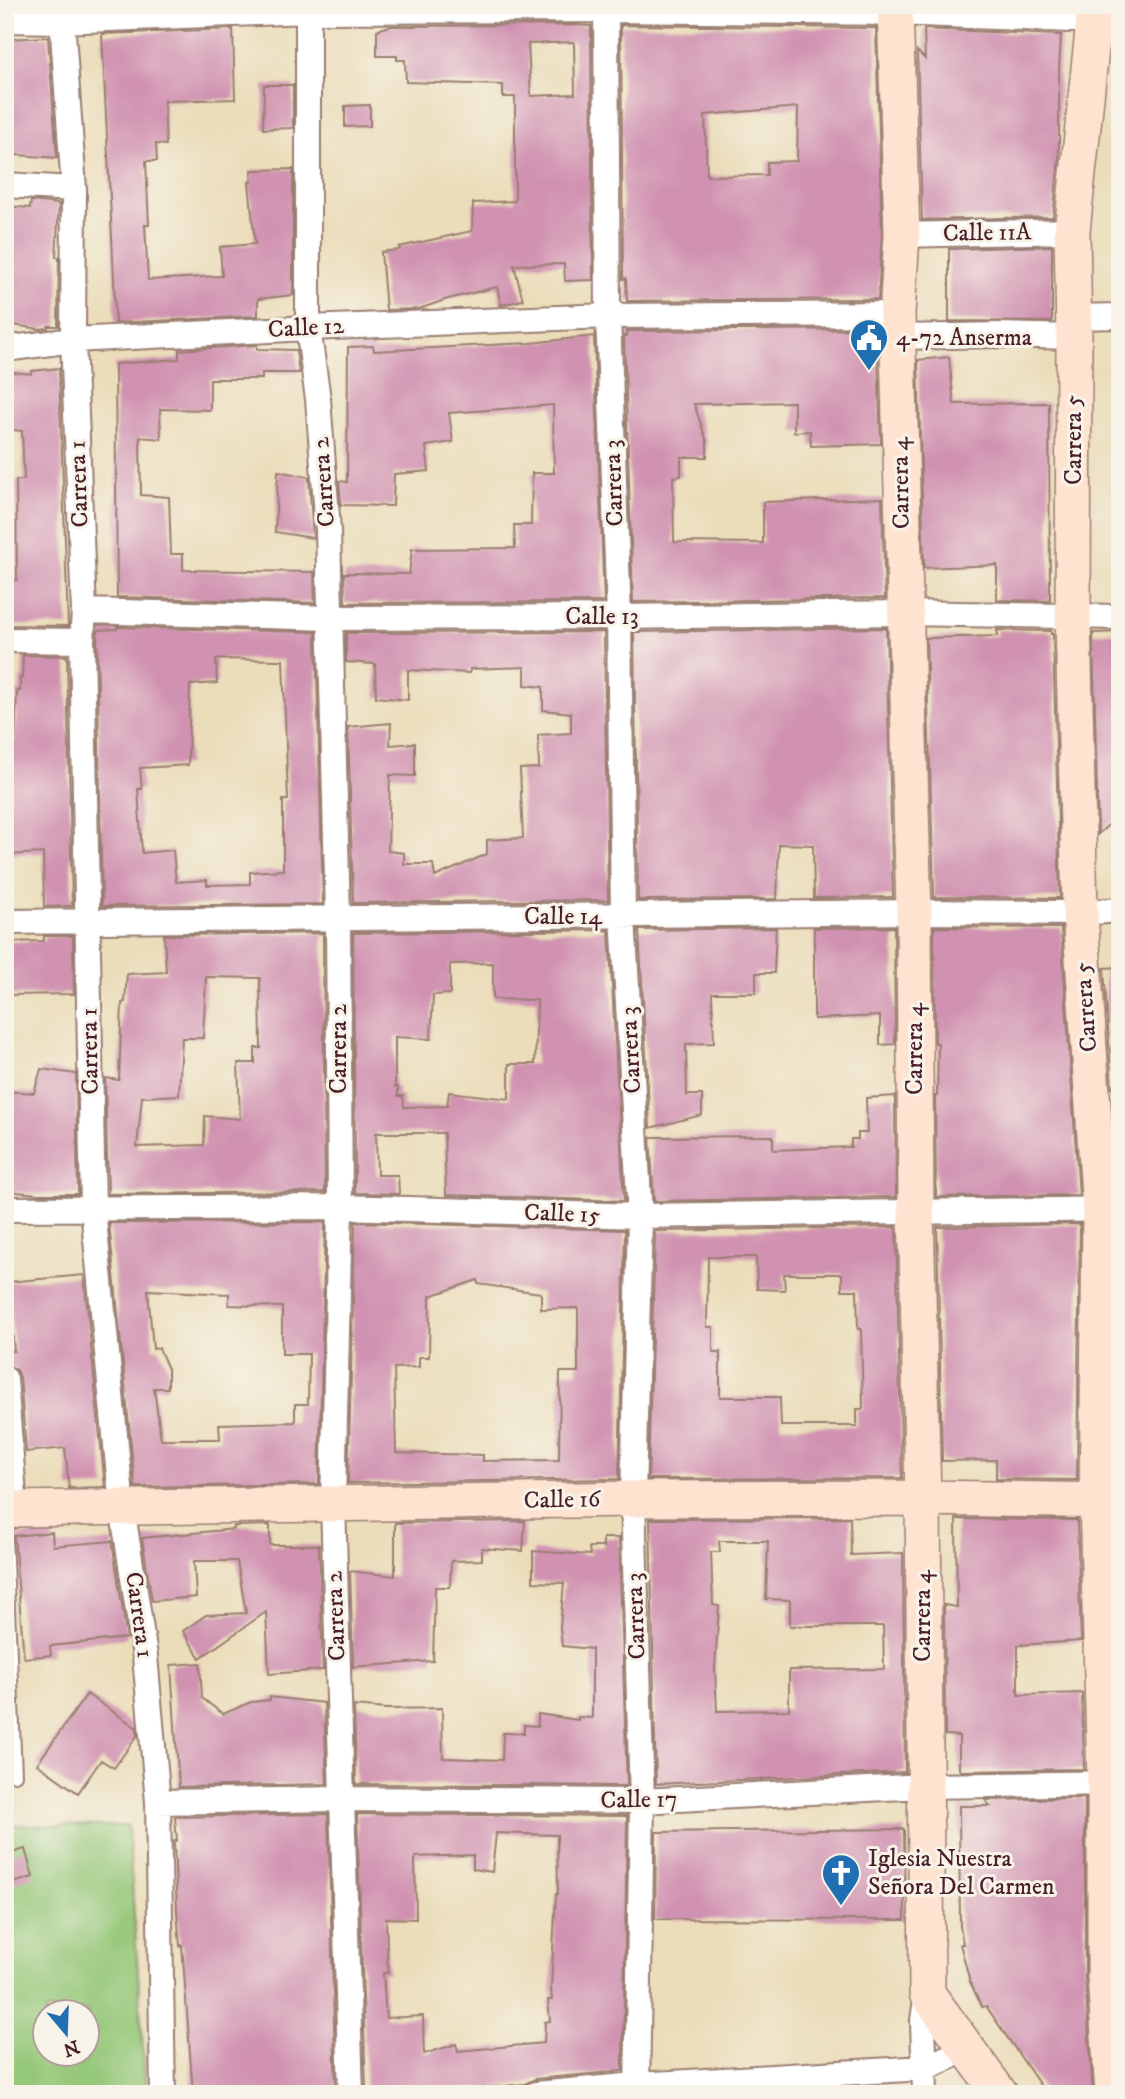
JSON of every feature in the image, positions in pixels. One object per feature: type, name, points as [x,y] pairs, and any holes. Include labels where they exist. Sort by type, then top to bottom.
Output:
[{"type":"street","points":[[5,20],[61,13],[308,8],[895,9],[1102,16]]},
{"type":"street","name":"Carrera 2","points":[[308,8],[308,328],[318,399],[328,530],[338,917],[340,1207],[333,1503],[351,2094]]},
{"type":"street","name":"Carrera 3","points":[[606,8],[608,316],[619,617],[623,916],[640,1216],[633,1499],[642,1801],[637,2089]]},
{"type":"street","name":"Carrera 4","points":[[895,9],[902,235],[898,326],[914,912],[916,1211],[923,1498],[923,1786],[927,1993],[923,2020],[925,2094]]},
{"type":"street","name":"Carrera 1","points":[[61,13],[74,190],[73,340],[84,611],[82,641],[93,1209],[122,1507],[145,1656],[158,1802],[163,2094]]},
{"type":"street","name":"Carrera 5","points":[[1102,16],[1072,231],[1073,618],[1080,913],[1110,1210],[1108,1501],[1113,1936],[1105,1976],[1113,2094]]},
{"type":"street","points":[[5,185],[74,190]]},
{"type":"street","name":"Calle 11A","points":[[902,235],[1072,231]]},
{"type":"street","name":"Calle 12","points":[[5,349],[73,340],[608,316],[898,326]]},
{"type":"street","points":[[898,326],[1001,335],[1074,327],[1120,316]]},
{"type":"street","name":"Calle 13","points":[[84,611],[330,618],[904,613],[1120,617]]},
{"type":"street","points":[[5,640],[82,641]]},
{"type":"street","name":"Calle 14","points":[[5,922],[914,912],[1080,913],[1120,910]]},
{"type":"street","name":"Calle 15","points":[[5,1209],[340,1207],[640,1216],[1110,1210]]},
{"type":"street","points":[[5,1379],[9,1519]]},
{"type":"street","name":"Calle 16","points":[[9,1519],[122,1507],[333,1503],[923,1498],[1108,1501]]},
{"type":"street","name":"Calle 17","points":[[158,1802],[341,1799],[642,1801],[923,1786],[1113,1782]]},
{"type":"street","points":[[927,1993],[1000,2094]]},
{"type":"street","points":[[536,2094],[925,2068],[966,2049]]},
{"type":"lane","points":[[9,1519],[9,1726],[15,1775]]},
{"type":"green space","points":[[5,1825],[128,1826],[146,2094],[5,2094]]},
{"type":"building","points":[[621,25],[876,28],[882,235],[878,299],[627,301],[626,278],[623,279]],"holes":[[[798,107],[797,161],[767,162],[767,175],[707,176],[705,115]]]},
{"type":"building","points":[[390,26],[591,26],[593,280],[565,281],[564,264],[514,265],[523,300],[501,305],[497,287],[419,309],[386,310],[381,252],[400,250],[399,247],[472,231],[473,203],[515,201],[515,97],[503,97],[503,85],[406,82],[405,60],[397,60],[397,56],[377,56],[377,30]],"holes":[[[574,42],[575,94],[531,96],[528,44]]]},
{"type":"building","points":[[233,29],[235,99],[164,101],[166,145],[156,144],[157,161],[146,161],[148,280],[222,276],[220,247],[255,244],[249,182],[252,170],[293,169],[293,295],[258,299],[258,316],[115,323],[102,34]]},
{"type":"building","points":[[924,29],[1061,35],[1059,158],[1053,217],[922,220],[917,51],[925,59]]},
{"type":"building","points":[[48,37],[57,158],[5,154],[5,39]]},
{"type":"building","points":[[264,85],[293,85],[293,128],[263,129]]},
{"type":"building","points":[[370,105],[370,126],[345,127],[345,106]]},
{"type":"building","points":[[31,201],[59,204],[56,257],[59,257],[58,326],[40,329],[5,324],[5,206],[30,208]]},
{"type":"building","points":[[1052,246],[1052,322],[949,321],[949,249]]},
{"type":"building","points":[[877,329],[881,444],[811,446],[810,431],[794,432],[794,402],[694,404],[707,442],[707,457],[681,457],[681,476],[673,477],[674,542],[763,543],[763,502],[882,498],[885,598],[633,602],[624,336],[627,336],[627,331]]},
{"type":"building","points":[[594,336],[604,602],[345,603],[344,573],[409,574],[412,549],[515,548],[514,525],[531,525],[532,473],[554,473],[553,405],[449,413],[453,442],[426,446],[429,471],[394,474],[393,506],[341,505],[339,481],[347,482],[348,347],[373,346],[374,351],[530,343]]},
{"type":"building","points":[[257,345],[257,349],[296,350],[299,373],[262,373],[262,379],[210,379],[210,410],[160,409],[161,439],[140,437],[141,495],[169,497],[171,554],[183,554],[183,570],[314,572],[315,603],[117,597],[115,364],[179,359],[179,350]]},
{"type":"building","points":[[949,357],[954,404],[1049,403],[1050,601],[997,600],[997,565],[924,568],[918,360]]},
{"type":"building","points":[[59,368],[68,626],[5,625],[5,579],[17,580],[16,480],[24,480],[22,431],[5,429],[5,371],[31,374],[32,371]]},
{"type":"building","points":[[278,471],[309,477],[313,538],[275,532]]},
{"type":"building","points":[[886,628],[893,897],[814,898],[813,845],[779,844],[777,899],[638,900],[634,632]]},
{"type":"building","points":[[98,630],[316,632],[323,904],[102,906],[97,641]],"holes":[[[216,659],[283,660],[288,800],[283,800],[283,870],[250,872],[250,884],[207,885],[207,880],[176,882],[173,850],[142,853],[138,789],[142,789],[140,768],[188,765],[190,685],[217,683]]]},
{"type":"building","points":[[997,630],[1051,631],[1053,634],[1060,898],[934,897],[926,638],[998,636]]},
{"type":"building","points":[[604,632],[608,900],[353,903],[348,727],[391,723],[390,745],[415,743],[415,776],[390,775],[388,851],[404,853],[404,864],[433,864],[435,877],[487,854],[487,840],[523,838],[520,769],[539,768],[538,735],[571,733],[571,713],[543,710],[543,687],[525,685],[525,667],[470,669],[470,673],[408,670],[408,700],[376,697],[375,664],[346,662],[346,633]]},
{"type":"building","points":[[1120,632],[1120,815],[1098,834],[1093,633]]},
{"type":"building","points":[[23,655],[67,656],[72,906],[44,907],[43,853],[5,855],[5,740],[15,741],[17,691],[20,691]]},
{"type":"building","points":[[894,927],[895,1044],[880,1045],[880,1016],[814,1019],[814,928]]},
{"type":"building","points":[[934,927],[1061,928],[1079,1195],[936,1197],[935,1096],[938,1043],[935,1043]]},
{"type":"building","points":[[776,928],[774,973],[756,973],[756,993],[712,993],[714,1043],[686,1044],[687,1095],[702,1095],[702,1115],[650,1128],[639,930]]},
{"type":"building","points":[[609,930],[624,1201],[446,1195],[444,1133],[376,1133],[377,1175],[398,1175],[399,1194],[355,1193],[353,933]],"holes":[[[493,963],[493,999],[537,1000],[535,1064],[509,1064],[509,1099],[449,1092],[447,1106],[404,1107],[403,1096],[398,1096],[398,1087],[395,1087],[395,1037],[431,1039],[433,995],[450,994],[450,964]]]},
{"type":"building","points":[[323,933],[325,1192],[108,1194],[105,1078],[119,1080],[122,1003],[125,1002],[127,974],[166,972],[164,935]],"holes":[[[206,977],[260,978],[261,1048],[255,1048],[255,1063],[238,1063],[240,1119],[205,1116],[204,1145],[137,1147],[142,1097],[179,1095],[182,1038],[203,1038]]]},
{"type":"building","points":[[44,936],[73,936],[74,994],[5,995],[5,942],[44,941]]},
{"type":"building","points":[[1120,967],[1120,1088],[1112,1088],[1104,968]]},
{"type":"building","points":[[41,1069],[76,1074],[78,1194],[5,1191],[5,1091],[34,1093]]},
{"type":"building","points":[[895,1096],[896,1197],[654,1201],[650,1137],[773,1136],[773,1150],[851,1147],[851,1139],[858,1139],[858,1133],[867,1133],[866,1098]]},
{"type":"building","points":[[325,1222],[319,1484],[135,1487],[109,1223]],"holes":[[[148,1290],[229,1294],[229,1305],[282,1307],[282,1354],[309,1354],[308,1404],[295,1404],[295,1422],[219,1424],[220,1439],[161,1439],[154,1388],[168,1388],[168,1369],[159,1348],[153,1349]]]},
{"type":"building","points":[[355,1222],[625,1230],[619,1479],[348,1483]],"holes":[[[478,1280],[478,1284],[541,1293],[541,1309],[578,1308],[578,1372],[560,1372],[559,1460],[483,1461],[483,1455],[396,1453],[394,1368],[419,1367],[419,1357],[429,1357],[430,1296]]]},
{"type":"building","points":[[1080,1224],[1077,1480],[996,1479],[996,1460],[942,1461],[937,1227]]},
{"type":"building","points":[[896,1227],[902,1478],[648,1479],[655,1231]],"holes":[[[708,1257],[756,1257],[757,1289],[785,1290],[784,1274],[842,1274],[842,1290],[857,1290],[863,1409],[857,1409],[857,1426],[781,1426],[780,1397],[720,1397],[720,1352],[713,1352],[713,1327],[707,1327]]]},
{"type":"building","points":[[1120,1247],[1120,1481],[1117,1481]]},
{"type":"building","points":[[84,1275],[105,1487],[69,1488],[65,1448],[26,1452],[20,1377],[17,1370],[5,1364],[5,1351],[14,1351],[8,1282]]},
{"type":"building","points":[[850,1518],[851,1555],[903,1553],[905,1772],[656,1784],[650,1519]],"holes":[[[719,1541],[768,1541],[766,1599],[790,1600],[790,1626],[883,1626],[884,1669],[789,1670],[789,1710],[717,1711],[715,1669],[719,1606],[713,1605],[711,1552],[720,1552]]]},
{"type":"building","points":[[956,1519],[1077,1520],[1081,1641],[1018,1645],[1018,1695],[1082,1693],[1084,1769],[959,1769],[959,1736],[945,1735],[944,1605],[957,1607]]},
{"type":"building","points":[[525,1521],[523,1551],[482,1548],[482,1560],[451,1561],[450,1587],[435,1587],[433,1661],[353,1667],[350,1571],[395,1576],[395,1523]]},
{"type":"building","points":[[270,1525],[270,1545],[319,1545],[323,1670],[269,1674],[266,1612],[200,1658],[183,1631],[206,1615],[246,1613],[237,1561],[194,1561],[196,1597],[152,1601],[142,1538],[234,1529],[234,1526]]},
{"type":"building","points":[[52,1532],[53,1546],[112,1541],[127,1638],[50,1646],[51,1655],[24,1658],[14,1536]]},
{"type":"building","points":[[603,1538],[619,1538],[627,1786],[356,1784],[354,1706],[386,1709],[442,1708],[443,1758],[502,1760],[503,1733],[524,1733],[524,1725],[538,1726],[538,1714],[578,1720],[578,1717],[592,1718],[592,1649],[562,1646],[560,1627],[564,1583],[533,1582],[533,1551],[590,1555],[589,1547],[603,1547]]},
{"type":"building","points":[[200,1663],[202,1698],[223,1714],[251,1702],[270,1700],[270,1697],[324,1703],[327,1784],[179,1787],[171,1665]]},
{"type":"building","points":[[87,1694],[137,1728],[137,1736],[114,1768],[101,1760],[78,1793],[37,1764]]},
{"type":"building","points":[[1085,1798],[1085,1977],[1093,2094],[1046,2094],[986,2006],[982,2007],[970,1982],[960,1944],[963,1944],[960,1926],[959,1806],[990,1806],[985,1800]]},
{"type":"building","points":[[328,1814],[336,2094],[193,2094],[177,1911],[175,1817]]},
{"type":"building","points":[[357,1814],[627,1816],[623,2071],[535,2079],[525,2084],[459,2090],[447,2094],[374,2094],[374,2090],[366,2091]],"holes":[[[496,1833],[557,1835],[558,1894],[552,2000],[548,2000],[550,2021],[545,2022],[544,2043],[458,2051],[456,2044],[424,2054],[423,2016],[386,2018],[383,1973],[388,1973],[386,1918],[416,1919],[415,1857],[473,1855],[473,1869],[492,1872]]]},
{"type":"building","points":[[904,1829],[905,1920],[655,1919],[656,1832]]},
{"type":"building","points":[[25,1849],[33,1877],[9,1884],[5,1855]]},
{"type":"place","name":"4-72 Anserma","points":[[869,372]]},
{"type":"place","name":"Iglesia Nuestra Señora Del Carmen","points":[[841,1907]]}]
